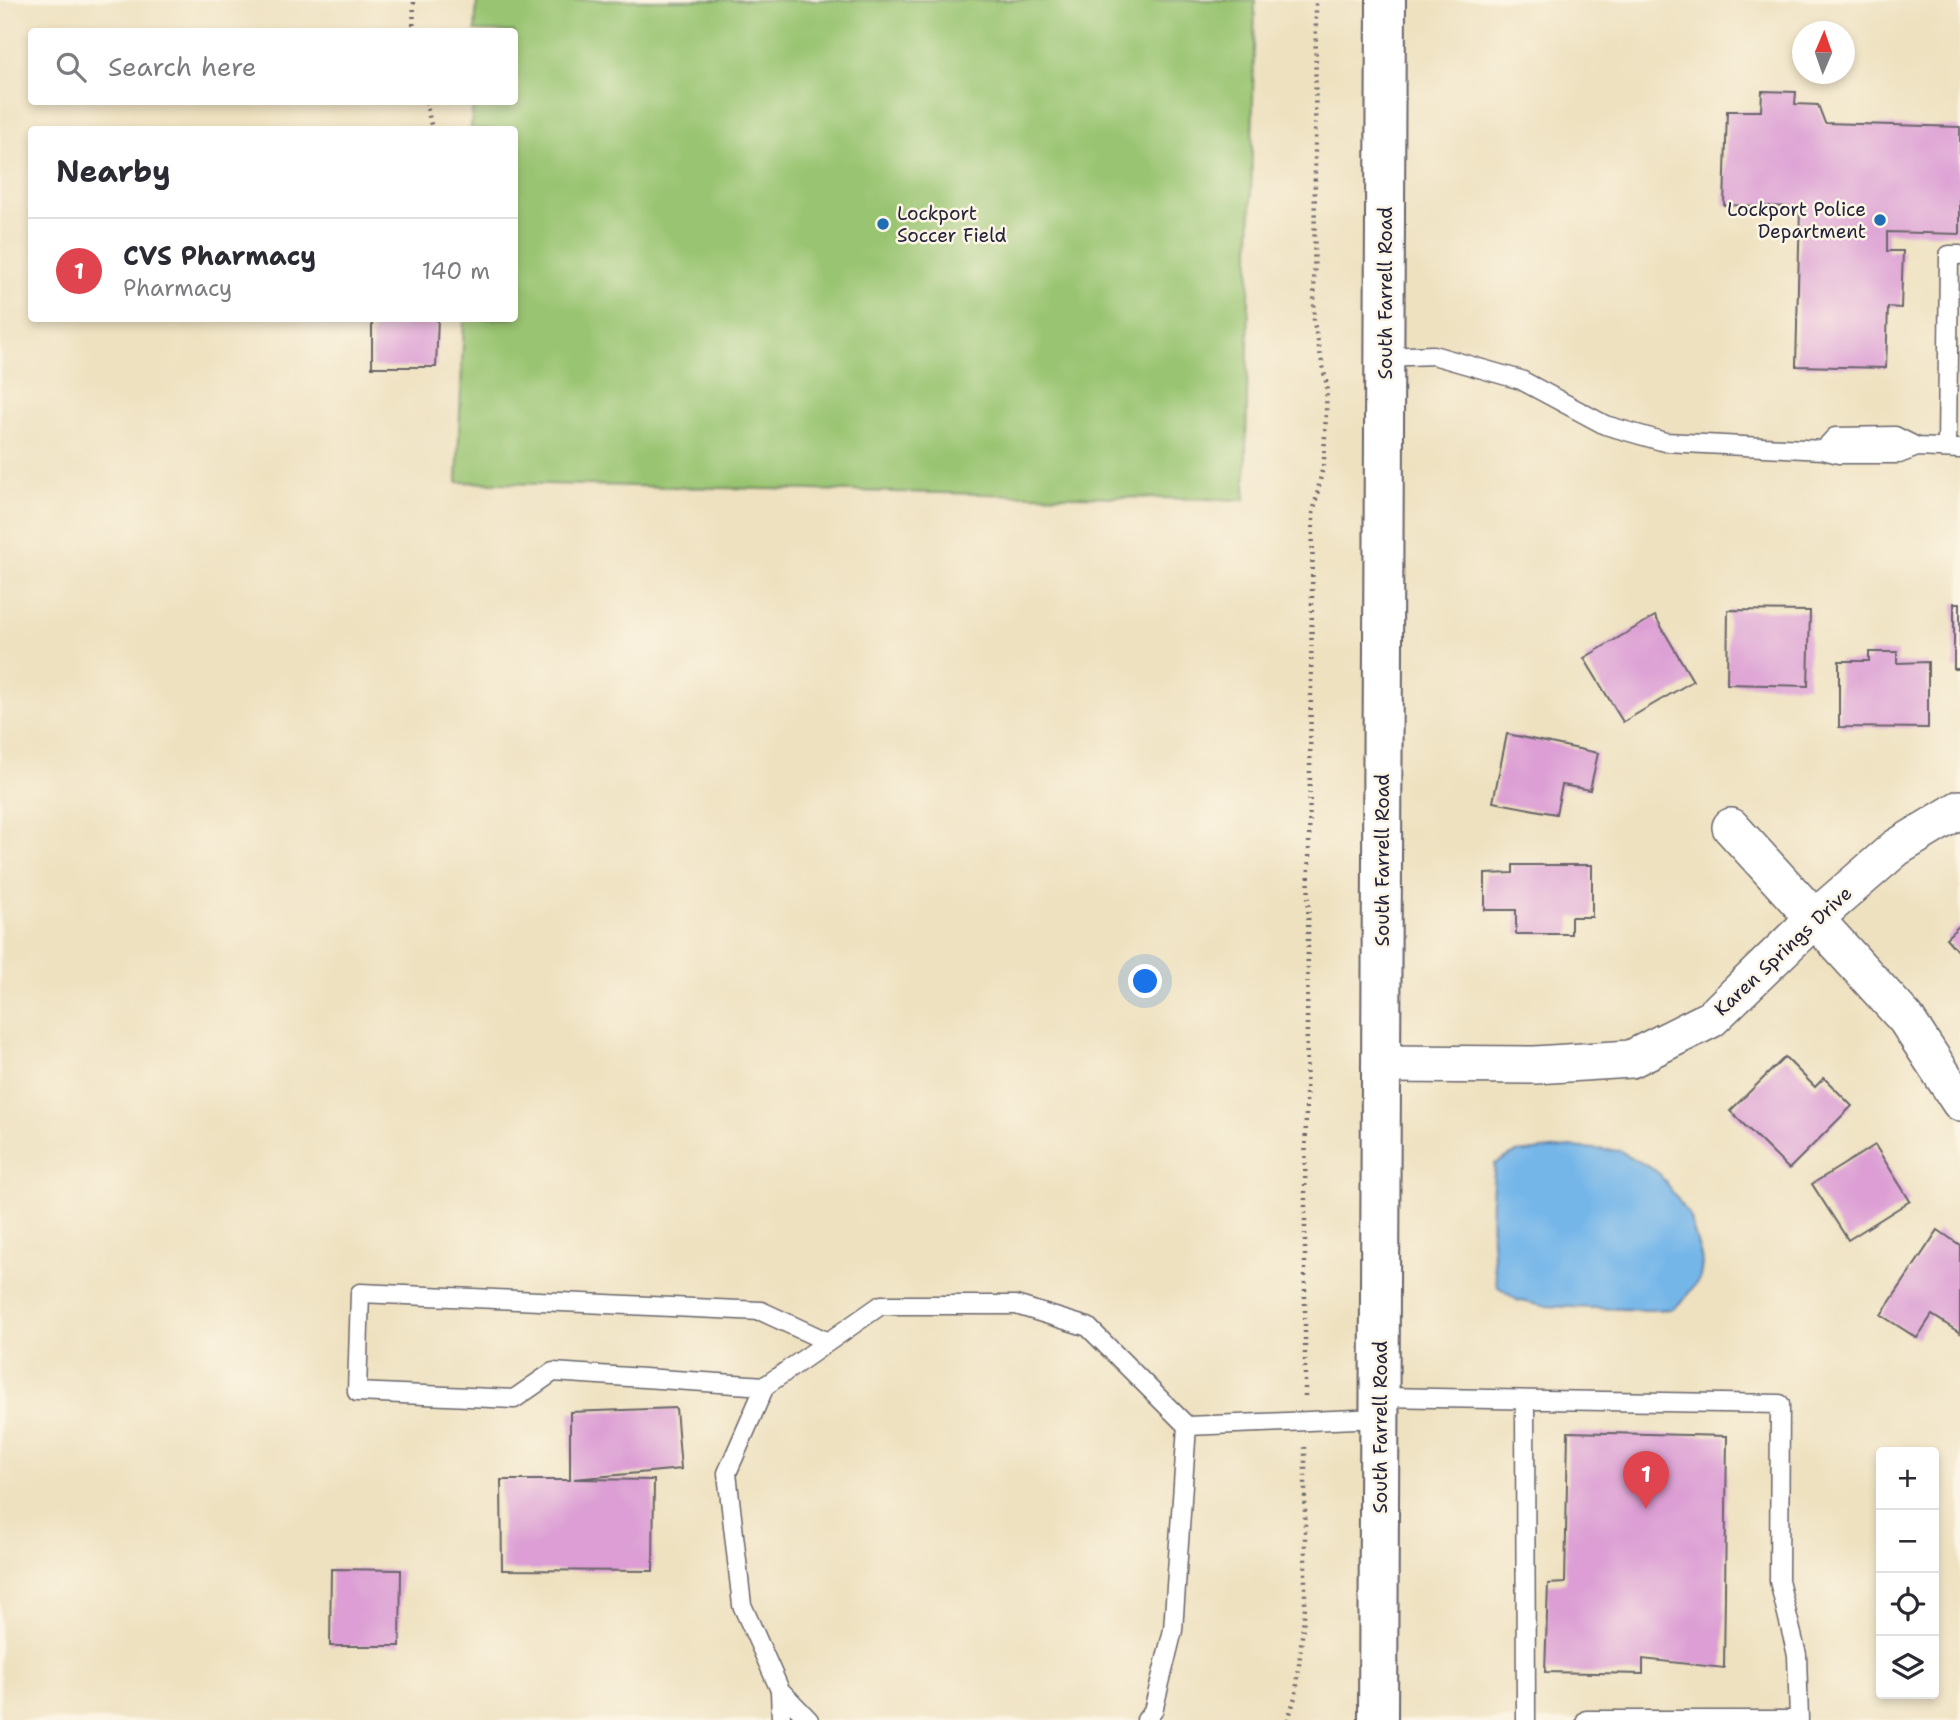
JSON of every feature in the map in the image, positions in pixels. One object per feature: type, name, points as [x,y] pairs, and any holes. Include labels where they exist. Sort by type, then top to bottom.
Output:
[{"type":"street","name":"South Farrell Road","points":[[1378,1720],[1386,0]]},
{"type":"street","name":"Karen Springs Drive","points":[[1381,1064],[1535,1065],[1631,1059],[1711,1019],[1814,919],[1896,848],[1960,809]]},
{"type":"street","points":[[1731,827],[1906,1019],[1960,1102]]},
{"type":"lane","points":[[1384,357],[1433,355],[1521,380],[1605,425],[1665,442],[1823,450],[1839,454],[1899,454],[1917,447],[1953,449],[1949,254],[1960,255]]},
{"type":"lane","points":[[765,1386],[553,1371],[514,1399],[357,1392],[360,1293],[761,1311],[828,1342]]},
{"type":"lane","points":[[809,1720],[780,1690],[742,1605],[727,1473],[765,1386],[881,1305],[1016,1306],[1088,1327],[1187,1426],[1305,1421],[1380,1407],[1525,1399],[1780,1404],[1779,1581],[1797,1655],[1799,1720],[1586,1720]]},
{"type":"lane","points":[[1525,1399],[1526,1720]]},
{"type":"lane","points":[[1146,1720],[1153,1711],[1173,1630],[1187,1426]]},
{"type":"lane","points":[[780,1690],[781,1720]]},
{"type":"path","points":[[413,28],[414,0]]},
{"type":"path","points":[[1288,1720],[1296,1694],[1305,1607],[1305,1193],[1314,514],[1324,461],[1327,386],[1314,323],[1316,0]]},
{"type":"path","points":[[427,105],[431,125]]},
{"type":"green space","name":"Lockport Soccer Field","points":[[477,0],[1255,0],[1245,500],[457,482],[464,322],[518,322],[518,126],[471,126],[473,105],[518,105],[518,28],[475,28]]},
{"type":"water","points":[[1570,1147],[1620,1151],[1658,1172],[1689,1215],[1701,1256],[1700,1278],[1673,1309],[1543,1306],[1517,1300],[1497,1286],[1492,1225],[1495,1164],[1515,1153]]},
{"type":"building","name":"Lockport Police Department","points":[[1762,91],[1796,92],[1795,104],[1818,105],[1825,123],[1960,127],[1960,234],[1887,232],[1887,251],[1903,251],[1901,308],[1888,307],[1886,368],[1796,366],[1800,207],[1724,205],[1727,111],[1761,111]]},
{"type":"building","points":[[372,322],[438,322],[436,367],[372,367]]},
{"type":"building","points":[[1954,603],[1960,603],[1960,669],[1954,669]]},
{"type":"building","points":[[1728,610],[1810,611],[1808,686],[1727,684]]},
{"type":"building","points":[[1655,616],[1693,681],[1623,722],[1584,658]]},
{"type":"building","points":[[1869,652],[1897,652],[1897,663],[1928,662],[1928,728],[1839,727],[1839,661],[1869,661]]},
{"type":"building","points":[[1507,734],[1598,753],[1590,790],[1562,785],[1556,814],[1493,802]]},
{"type":"building","points":[[1513,865],[1592,865],[1592,917],[1571,917],[1571,934],[1516,934],[1516,910],[1485,910],[1485,874],[1513,873]]},
{"type":"building","points":[[1960,925],[1960,954],[1946,938]]},
{"type":"building","points":[[1785,1057],[1815,1087],[1824,1078],[1852,1106],[1789,1169],[1730,1111]]},
{"type":"building","points":[[1875,1145],[1910,1201],[1848,1240],[1812,1184]]},
{"type":"building","points":[[1938,1230],[1960,1245],[1960,1333],[1932,1315],[1917,1338],[1881,1315]]},
{"type":"building","points":[[676,1408],[681,1469],[574,1479],[654,1480],[653,1571],[502,1570],[501,1480],[570,1480],[570,1412]]},
{"type":"building","points":[[1568,1432],[1727,1436],[1724,1668],[1643,1659],[1643,1674],[1545,1672],[1548,1584],[1565,1583]]},
{"type":"building","points":[[331,1569],[401,1570],[400,1646],[330,1646]]},
{"type":"place","name":"Lockport Police Department","points":[[1880,220]]},
{"type":"place","name":"Lockport Soccer Field","points":[[883,224]]},
{"type":"place","name":"CVS Pharmacy","points":[[1646,1509]]}]
